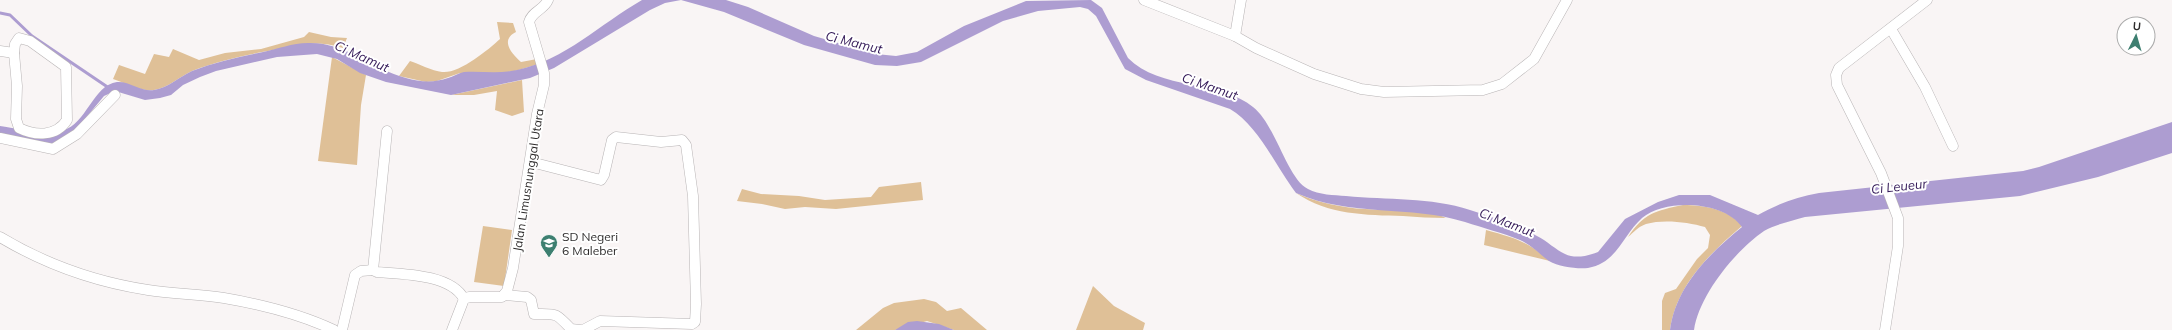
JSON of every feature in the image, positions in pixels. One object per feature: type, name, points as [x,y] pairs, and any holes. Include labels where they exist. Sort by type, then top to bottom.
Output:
[{"type":"street","name":"Jalan Limusnunggal Utara","points":[[504,295],[513,268],[531,162],[537,114],[544,90],[544,73],[529,22],[533,14],[543,7],[548,0]]},
{"type":"street","points":[[1144,0],[1235,36],[1256,48],[1314,74],[1361,89],[1384,92],[1483,90],[1502,84],[1534,59],[1567,0]]},
{"type":"street","points":[[1235,36],[1241,0]]},
{"type":"street","points":[[1886,330],[1898,246],[1898,218],[1881,173],[1841,95],[1836,75],[1839,68],[1927,0]]},
{"type":"street","points":[[1891,29],[1925,87],[1953,146]]},
{"type":"street","points":[[23,38],[66,67],[67,120],[60,128],[46,133],[35,134],[19,128],[15,111],[17,86],[14,54],[17,41],[23,38]]},
{"type":"street","points":[[0,51],[14,54]]},
{"type":"street","points":[[0,138],[53,149],[77,134],[115,95]]},
{"type":"street","points":[[373,270],[386,131]]},
{"type":"street","points":[[531,162],[601,180],[604,175],[612,140],[616,137],[661,142],[682,140],[686,145],[693,196],[696,304],[695,322],[692,324],[600,322],[583,330]]},
{"type":"street","points":[[0,237],[29,254],[70,270],[118,284],[148,290],[230,300],[314,320],[334,330]]},
{"type":"street","points":[[342,330],[355,275],[361,271],[373,270],[377,272],[414,275],[436,280],[456,289],[464,299]]},
{"type":"street","points":[[464,299],[472,297],[498,298],[504,295],[528,296],[531,300],[534,314],[554,314],[564,319],[571,329],[580,330]]},
{"type":"street","points":[[452,330],[464,299]]},
{"type":"shaded area","points":[[497,22],[513,23],[516,32],[511,35],[508,43],[511,51],[521,62],[537,59],[539,64],[515,71],[495,74],[460,73],[437,81],[426,82],[399,76],[410,61],[442,72],[449,72],[465,65],[481,55],[500,39]]},
{"type":"shaded area","points":[[309,32],[331,37],[347,38],[343,48],[332,45],[302,44],[227,60],[187,73],[169,85],[154,90],[144,90],[113,79],[119,65],[145,74],[154,54],[169,57],[173,49],[199,60],[225,53],[261,49],[304,37]]},
{"type":"shaded area","points":[[332,57],[366,75],[361,105],[357,165],[318,161]]},
{"type":"shaded area","points":[[522,80],[524,112],[512,116],[495,110],[497,91],[474,95],[451,95]]},
{"type":"shaded area","points":[[921,182],[923,200],[836,209],[805,207],[785,209],[737,201],[742,189],[761,194],[799,196],[825,200],[871,197],[879,187]]},
{"type":"shaded area","points":[[1296,193],[1321,202],[1338,206],[1365,209],[1418,211],[1446,218],[1361,214],[1334,210],[1321,206]]},
{"type":"shaded area","points":[[1683,205],[1716,209],[1737,220],[1742,226],[1706,260],[1696,272],[1679,299],[1673,314],[1670,330],[1662,330],[1662,301],[1665,293],[1676,289],[1697,259],[1708,248],[1710,235],[1705,227],[1668,221],[1646,224],[1638,228],[1628,237],[1639,223],[1651,214]]},
{"type":"shaded area","points":[[483,226],[512,230],[504,286],[474,282]]},
{"type":"shaded area","points":[[1486,230],[1520,241],[1542,254],[1550,261],[1484,245]]},
{"type":"shaded area","points":[[1093,286],[1114,306],[1145,323],[1143,330],[1076,330]]},
{"type":"shaded area","points":[[924,299],[936,302],[947,311],[961,308],[987,330],[954,330],[927,321],[895,330],[856,330],[883,308],[894,303]]},
{"type":"water","points":[[642,0],[681,0],[665,3],[650,10],[554,68],[530,78],[451,95],[386,82],[360,73],[337,59],[317,54],[277,57],[216,71],[183,85],[171,95],[160,98],[145,100],[115,91],[104,96],[75,131],[49,145],[0,134],[0,126],[32,131],[56,131],[71,127],[78,121],[95,97],[102,90],[117,82],[126,83],[149,90],[159,89],[169,85],[187,73],[209,65],[302,43],[322,44],[334,47],[358,56],[393,74],[422,81],[443,80],[464,72],[497,72],[517,70],[534,65],[567,50]]},
{"type":"water","name":"Ci Leueur","points":[[681,0],[726,0],[748,7],[814,36],[876,54],[896,56],[917,52],[964,26],[1026,1],[1091,0],[1102,8],[1128,58],[1141,68],[1156,76],[1225,93],[1240,99],[1253,107],[1261,115],[1268,126],[1294,174],[1308,189],[1327,194],[1424,201],[1455,206],[1487,215],[1521,228],[1541,238],[1569,256],[1577,257],[1598,252],[1625,219],[1658,202],[1679,195],[1710,195],[1758,215],[1787,201],[1819,193],[2023,171],[2172,122],[2172,153],[2098,177],[2020,196],[1805,217],[1779,225],[1764,231],[1753,239],[1720,274],[1703,302],[1697,316],[1694,330],[1670,330],[1673,314],[1679,299],[1696,272],[1718,248],[1742,227],[1734,218],[1709,207],[1679,205],[1665,207],[1652,212],[1642,218],[1635,225],[1619,248],[1598,265],[1588,268],[1563,266],[1549,261],[1525,242],[1465,222],[1423,214],[1338,205],[1296,193],[1258,136],[1240,116],[1230,109],[1146,80],[1125,69],[1096,16],[1088,9],[1080,7],[1038,11],[1003,21],[921,62],[897,66],[875,65],[804,45],[724,12]]},
{"type":"water","points":[[917,321],[939,324],[954,330],[895,330],[908,322]]},
{"type":"waterway","points":[[0,13],[10,15],[32,36],[109,88]]},
{"type":"place","name":"SD Negeri 6 Maleber","points":[[549,258]]},
{"type":"water label","name":"Ci Mamut","points":[[854,42]]},
{"type":"water label","name":"Ci Mamut","points":[[362,56]]},
{"type":"water label","name":"Ci Mamut","points":[[1210,86]]},
{"type":"water label","name":"Ci Mamut","points":[[1507,222]]}]
